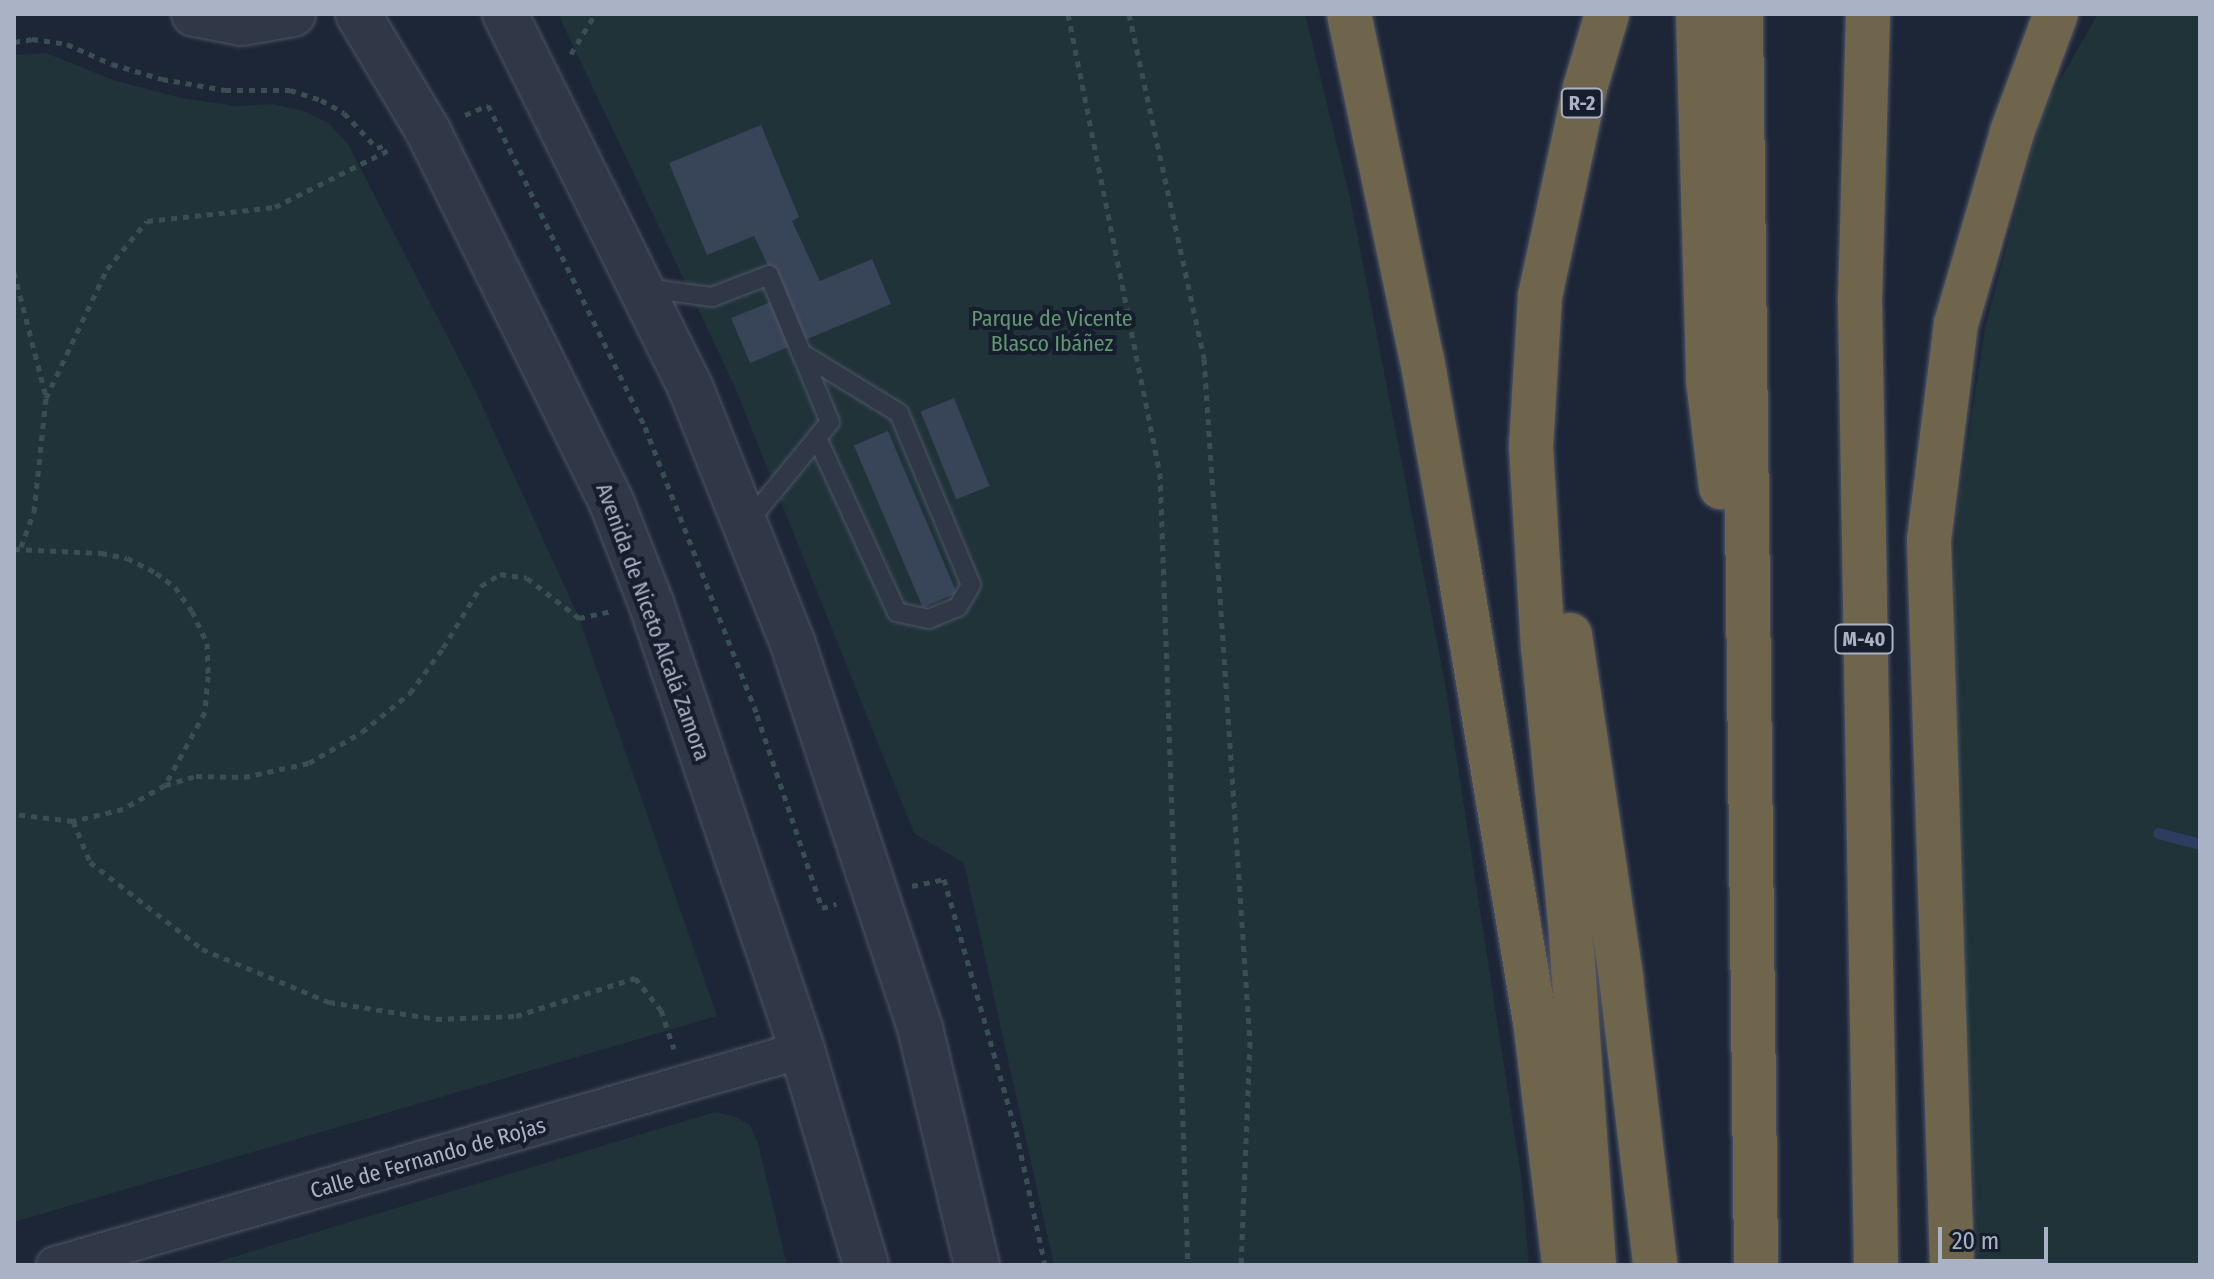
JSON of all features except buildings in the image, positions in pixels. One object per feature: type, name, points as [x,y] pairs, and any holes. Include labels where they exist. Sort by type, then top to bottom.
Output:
[{"type":"highway","points":[[1349,14],[1422,359],[1527,974],[1564,1265]]},
{"type":"highway","points":[[1358,14],[1366,91]]},
{"type":"highway","name":"R-2","points":[[1564,194],[1585,88],[1607,14]]},
{"type":"highway","points":[[1698,14],[1708,380],[1747,714]]},
{"type":"highway","points":[[1741,14],[1756,1265]]},
{"type":"highway","name":"M-40","points":[[1868,14],[1860,300],[1876,1265]]},
{"type":"highway","points":[[1952,1265],[1929,540],[1956,324],[2012,132],[2056,14]]},
{"type":"highway","points":[[1564,194],[1540,296],[1531,447],[1543,648],[1571,932],[1594,1265]]},
{"type":"highway","points":[[1564,194],[1553,352],[1562,585],[1621,978],[1655,1265]]},
{"type":"street","points":[[194,14],[242,23],[293,14]]},
{"type":"street","name":"Avenida de Niceto Alcalá Zamora","points":[[358,14],[428,131],[611,501],[651,603],[802,1050],[866,1265]]},
{"type":"street","points":[[505,14],[691,389],[792,641],[883,908],[920,1028],[977,1265]]},
{"type":"street","name":"Calle de Fernando de Rojas","points":[[55,1265],[802,1050]]},
{"type":"lane","points":[[642,287],[712,297],[769,275],[830,422],[746,525]]},
{"type":"lane","points":[[801,353],[899,413],[971,585],[958,607],[929,619],[897,612],[817,438]]},
{"type":"path","points":[[1068,14],[1160,473],[1188,1265]]},
{"type":"path","points":[[1129,14],[1204,359],[1250,1042],[1241,1265]]},
{"type":"path","points":[[165,785],[205,712],[207,643],[192,611],[175,587],[127,558],[17,548],[34,512],[46,398],[107,269],[147,221],[275,207],[428,131]]},
{"type":"path","points":[[14,272],[46,398]]},
{"type":"path","points":[[14,814],[73,821],[123,809],[165,785],[196,776],[244,777],[309,763],[362,732],[410,693],[443,648],[481,586],[500,574],[527,578],[579,618],[651,603]]},
{"type":"path","points":[[73,821],[90,862],[202,949],[329,1002],[436,1019],[516,1016],[635,978],[661,1010],[685,1084]]},
{"type":"green space","name":"Parque de Vicente Blasco Ibáñez","points":[[558,14],[1305,14],[1350,198],[1445,683],[1522,1182],[1529,1265],[1054,1265],[964,863],[914,833],[734,385]]},
{"type":"green space","points":[[2098,14],[2200,14],[2200,1265],[1978,1265],[1954,839],[1949,671],[1958,505],[1985,328],[2042,111]]},
{"type":"green space","points":[[46,53],[113,80],[181,98],[236,106],[272,104],[304,111],[328,123],[348,144],[474,388],[579,618],[717,1016],[14,1222],[14,55]]},
{"type":"green space","points":[[715,1112],[736,1117],[750,1125],[758,1143],[787,1265],[207,1265]]},
{"type":"waterway","points":[[2158,833],[2200,844]]}]
